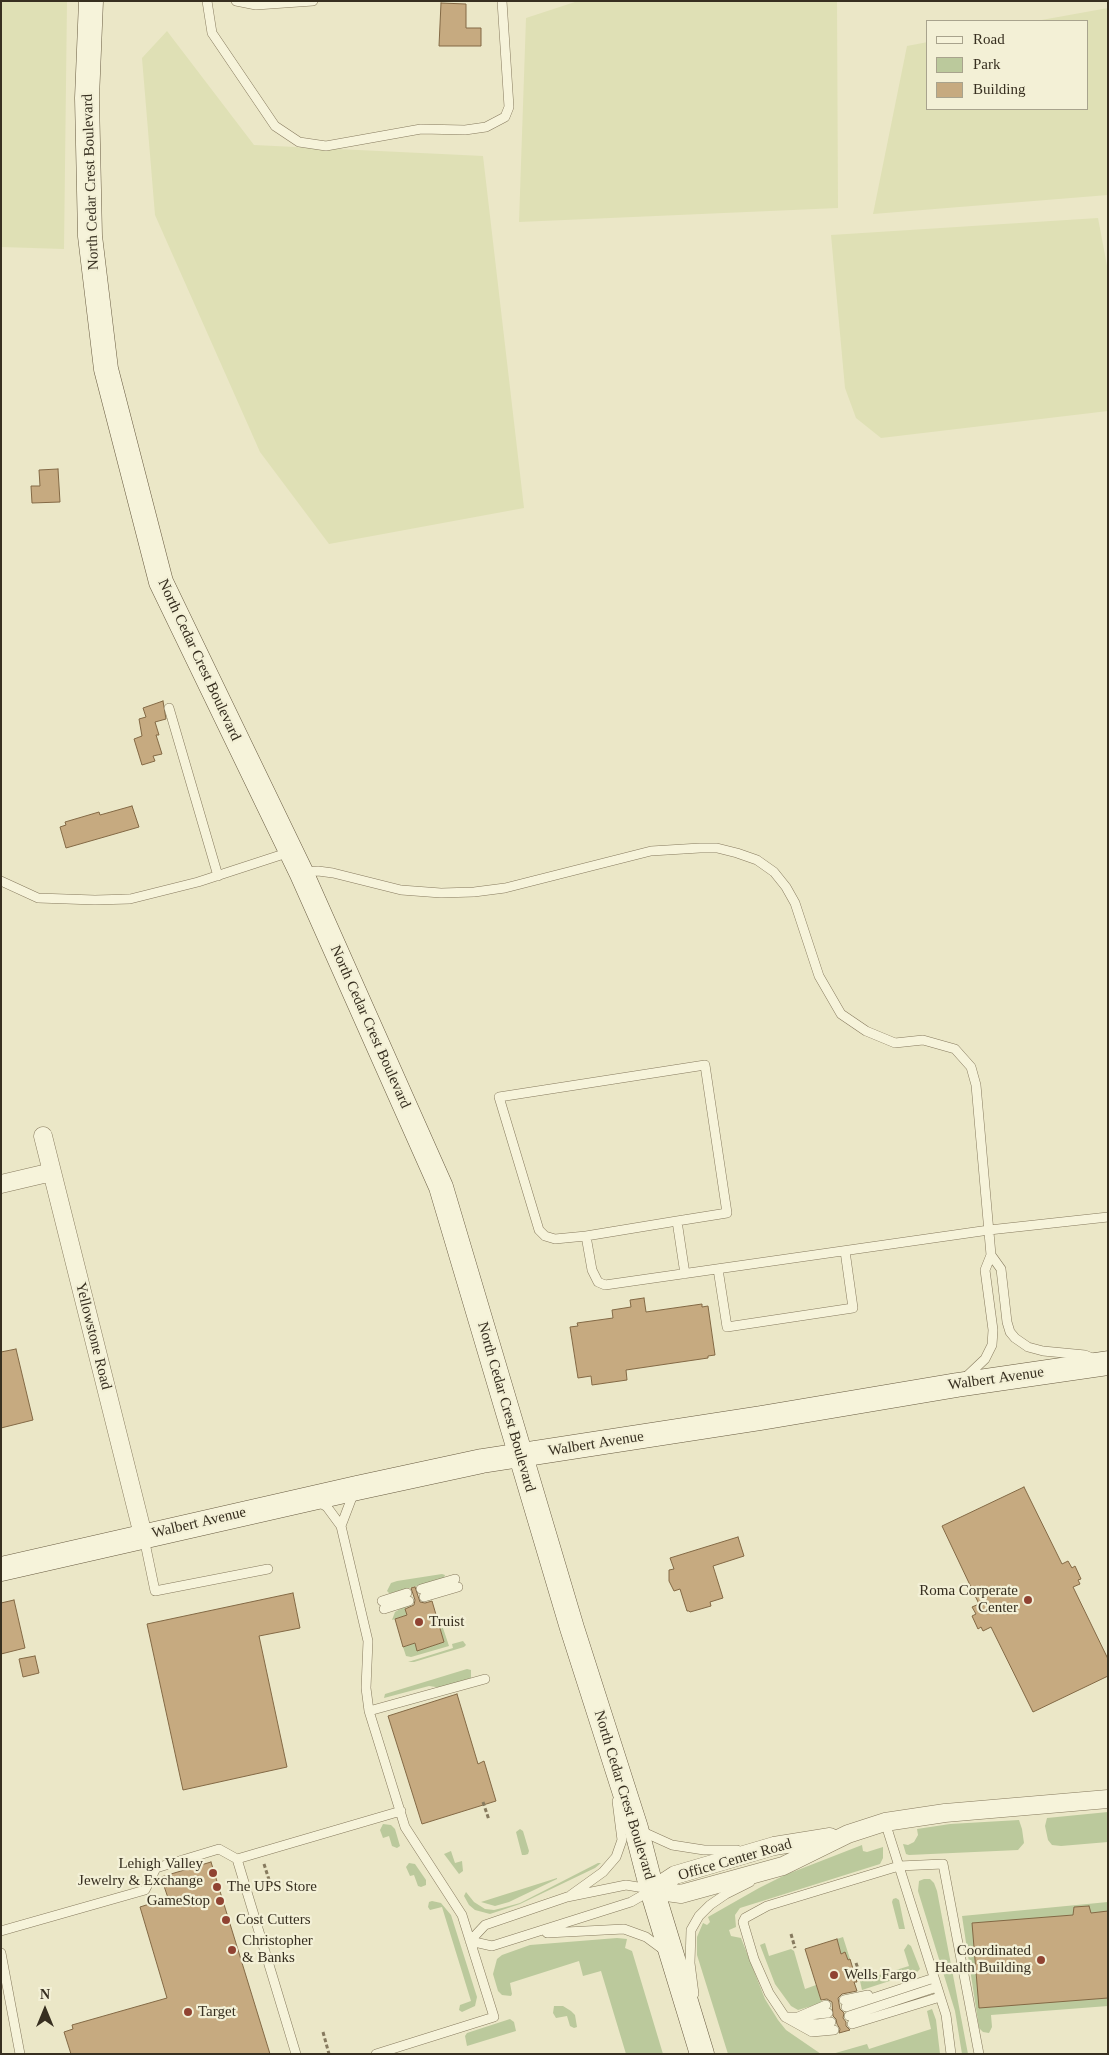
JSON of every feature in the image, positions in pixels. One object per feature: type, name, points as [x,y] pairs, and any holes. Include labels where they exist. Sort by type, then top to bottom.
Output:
[{"type":"main road","name":"North Cedar Crest Boulevard","points":[[90,1],[86,98],[90,236],[106,369],[160,582],[296,862],[441,1187],[520,1456],[636,1828],[652,1890],[701,2050]]},
{"type":"main road","name":"Walbert Avenue","points":[[1,1569],[482,1461],[957,1385],[1105,1364]]},
{"type":"street","name":"Yellowstone Road","points":[[43,1136],[143,1536]]},
{"type":"street","points":[[1,1184],[52,1172]]},
{"type":"street","name":"Office Center Road","points":[[652,1890],[680,1894],[783,1866],[848,1834],[885,1822],[945,1812],[1108,1799]]},
{"type":"street","name":"Office Center Road","points":[[652,1890],[675,1876],[774,1846],[848,1834]]},
{"type":"lane","points":[[207,1],[212,33],[275,126],[299,142],[326,146],[422,129],[465,130],[486,127],[505,117],[509,107],[502,1]]},
{"type":"lane","points":[[236,1],[256,5],[313,1]]},
{"type":"lane","points":[[169,708],[218,876]]},
{"type":"lane","points":[[1,881],[38,898],[130,899],[218,876],[296,862],[318,871],[401,890],[441,893],[474,892],[504,888],[651,852],[717,848],[737,852],[757,860],[774,872],[786,887],[795,903],[820,976],[841,1014],[866,1031],[895,1043],[923,1040],[955,1049],[971,1067],[976,1085],[991,1255],[985,1270],[994,1330],[992,1345],[982,1363],[957,1385]]},
{"type":"lane","points":[[705,1065],[727,1213],[586,1236],[555,1239],[545,1236],[539,1230],[499,1097],[705,1065]]},
{"type":"lane","points":[[586,1236],[592,1270],[598,1282],[605,1285],[989,1230],[1108,1217]]},
{"type":"lane","points":[[677,1221],[685,1274]]},
{"type":"lane","points":[[718,1269],[727,1327],[852,1308],[845,1251]]},
{"type":"lane","points":[[991,1255],[1001,1269],[1007,1322],[1010,1332],[1015,1338],[1028,1346],[1044,1351],[1085,1355],[1105,1364]]},
{"type":"lane","points":[[341,1526],[357,1488]]},
{"type":"lane","points":[[306,1499],[317,1501],[327,1507],[341,1526],[368,1641],[366,1688],[369,1711],[405,1827],[462,1915],[494,2017],[376,2054]]},
{"type":"lane","points":[[143,1536],[155,1591],[268,1569]]},
{"type":"lane","points":[[423,1593],[456,1583]]},
{"type":"lane","points":[[383,1605],[408,1597]]},
{"type":"lane","points":[[369,1711],[485,1679]]},
{"type":"lane","points":[[568,1898],[608,1868],[616,1857],[622,1840],[610,1748]]},
{"type":"lane","points":[[237,1859],[401,1811]]},
{"type":"lane","points":[[885,1822],[946,2015],[951,2054]]},
{"type":"lane","points":[[636,1828],[672,1845],[685,1848],[727,1851],[774,1846]]},
{"type":"lane","points":[[1,1931],[145,1890],[156,1868],[219,1849],[237,1859],[296,2054]]},
{"type":"lane","points":[[785,2016],[830,2018],[812,2032],[785,2016],[769,1993],[754,1959],[743,1922],[746,1918],[767,1906],[899,1866],[944,1864],[979,2054]]},
{"type":"lane","points":[[701,2050],[690,1963],[691,1930],[699,1916],[710,1905],[726,1894],[783,1866]]},
{"type":"lane","points":[[470,1941],[485,1925],[568,1898],[626,1885],[652,1890]]},
{"type":"lane","points":[[470,1941],[492,1946],[631,1902],[652,1890]]},
{"type":"lane","points":[[532,1934],[624,1929],[646,1937],[673,1956]]},
{"type":"lane","points":[[1,1953],[20,2054]]},
{"type":"lane","points":[[848,2012],[904,1988],[935,1982]]},
{"type":"lane","points":[[848,2012],[935,1982]]},
{"type":"lane","points":[[848,2012],[940,1998]]},
{"type":"path","points":[[483,1802],[489,1820]]},
{"type":"path","points":[[263,1861],[271,1886]]},
{"type":"path","points":[[791,1934],[795,1948]]},
{"type":"path","points":[[856,1962],[862,1980]]},
{"type":"path","points":[[323,2032],[330,2054]]},
{"type":"green space","points":[[1,1],[67,1],[64,249],[1,247]]},
{"type":"green space","points":[[578,1],[837,1],[838,208],[519,222],[526,18]]},
{"type":"green space","points":[[1108,8],[1108,195],[873,214],[907,46],[926,42],[926,110],[1089,110],[1089,20],[1042,20]]},
{"type":"green space","points":[[167,31],[254,145],[483,156],[524,508],[329,544],[260,452],[155,215],[142,58]]},
{"type":"green space","points":[[1098,218],[1108,271],[1108,411],[881,438],[856,418],[845,388],[831,235]]},
{"type":"green space","points":[[445,1575],[444,1578],[392,1593],[387,1591],[391,1583],[397,1581]]},
{"type":"green space","points":[[410,1603],[410,1606],[405,1608],[407,1615],[392,1620],[395,1612]]},
{"type":"green space","points":[[442,1625],[449,1646],[411,1657],[406,1656],[403,1647],[415,1643],[418,1650],[444,1642],[439,1626]]},
{"type":"green space","points":[[463,1641],[466,1645],[464,1647],[414,1662],[408,1662],[453,1648],[452,1644]]},
{"type":"green space","points":[[467,1669],[471,1670],[471,1678],[443,1688],[429,1686],[384,1698],[385,1694]]},
{"type":"green space","points":[[1108,1812],[1108,1842],[1061,1846],[1052,1845],[1048,1840],[1045,1826],[1047,1818]]},
{"type":"green space","points":[[1019,1820],[1024,1843],[1018,1850],[909,1855],[906,1854],[903,1844],[908,1845],[914,1842],[918,1835],[917,1829],[950,1824]]},
{"type":"green space","points":[[383,1824],[391,1825],[395,1829],[400,1846],[397,1848],[392,1846],[389,1836],[383,1838],[380,1830]]},
{"type":"green space","points":[[520,1829],[523,1831],[529,1851],[525,1855],[522,1855],[516,1832]]},
{"type":"green space","points":[[862,1845],[863,1851],[867,1852],[883,1847],[883,1858],[880,1864],[740,1908],[735,1915],[736,1927],[729,1930],[731,1936],[741,1938],[765,1999],[778,2020],[786,2030],[821,2054],[728,2054],[697,1955],[697,1937],[703,1923],[707,1925],[710,1922],[708,1917],[785,1875]]},
{"type":"green space","points":[[451,1851],[455,1863],[462,1861],[463,1871],[459,1874],[444,1854]]},
{"type":"green space","points":[[409,1863],[415,1864],[426,1880],[426,1885],[418,1886],[414,1875],[410,1876],[406,1867]]},
{"type":"green space","points":[[601,1863],[595,1868],[520,1904],[490,1914],[475,1910],[469,1905],[464,1896],[466,1892],[474,1902],[485,1909],[494,1910],[520,1903]]},
{"type":"green space","points":[[557,1878],[509,1902],[495,1906],[481,1902]]},
{"type":"green space","points":[[930,1879],[937,1891],[968,2054],[962,2054],[955,2011],[918,1891],[919,1881]]},
{"type":"green space","points":[[896,1898],[899,1900],[905,1929],[899,1929],[892,1902]]},
{"type":"green space","points":[[429,1902],[441,1903],[451,1915],[477,1997],[475,2006],[462,2012],[459,2010],[460,2005],[471,2001],[442,1907],[430,1910],[428,1907]]},
{"type":"green space","name":"Coordinated Health Building","points":[[1108,1902],[1108,2006],[991,2015],[992,2027],[989,2033],[983,2032],[979,2028],[962,1916]]},
{"type":"green space","points":[[843,1937],[850,1959],[848,1960],[845,1953],[841,1954],[837,1939]]},
{"type":"green space","points":[[617,1938],[627,1939],[625,1948],[632,1951],[663,2054],[626,2054],[601,1971],[583,1976],[579,1961],[510,1983],[511,1996],[502,1995],[498,1991],[493,1974],[497,1959],[502,1955],[530,1945]]},
{"type":"green space","points":[[765,1943],[769,1956],[791,1949],[794,1951],[805,1989],[816,1985],[822,2003],[798,2010],[791,2006],[775,1984],[760,1945]]},
{"type":"green space","points":[[908,1944],[911,1946],[920,1969],[917,1972],[862,1990],[860,1981],[909,1966],[904,1950]]},
{"type":"green space","points":[[554,2006],[563,2006],[571,2011],[575,2015],[577,2027],[570,2026],[567,2016],[556,2018],[553,2013]]},
{"type":"green space","points":[[932,2009],[936,2020],[940,2054],[832,2054],[867,2044],[869,2049],[931,2029],[927,2011]]},
{"type":"green space","points":[[510,2019],[514,2022],[516,2031],[467,2046],[465,2036],[467,2033]]},
{"type":"building","points":[[441,3],[466,4],[466,28],[481,28],[481,46],[439,46]]},
{"type":"building","points":[[58,469],[60,502],[32,503],[31,486],[40,486],[39,470]]},
{"type":"building","points":[[163,701],[166,719],[155,722],[159,735],[156,735],[162,754],[153,756],[155,761],[142,765],[134,739],[142,736],[139,719],[146,717],[143,708]]},
{"type":"building","points":[[132,806],[139,827],[66,848],[60,827],[66,825],[65,822],[99,812],[100,815]]},
{"type":"building","points":[[644,1298],[646,1312],[702,1304],[702,1307],[708,1306],[715,1355],[708,1356],[708,1358],[626,1370],[627,1380],[592,1385],[591,1376],[578,1378],[570,1327],[578,1326],[577,1323],[613,1318],[612,1310],[631,1307],[630,1300]]},
{"type":"building","points":[[16,1349],[33,1420],[1,1428],[1,1352]]},
{"type":"building","name":"Roma Corperate Center","points":[[1024,1487],[1062,1564],[1068,1561],[1072,1568],[1075,1566],[1081,1579],[1078,1580],[1080,1584],[1073,1587],[1108,1659],[1108,1676],[1033,1712],[991,1627],[983,1631],[981,1627],[978,1629],[972,1616],[976,1614],[972,1607],[979,1604],[942,1526]]},
{"type":"building","points":[[738,1537],[744,1556],[713,1566],[723,1598],[710,1602],[711,1606],[690,1612],[687,1611],[680,1589],[674,1591],[669,1581],[669,1570],[674,1569],[670,1558]]},
{"type":"building","name":"Truist","points":[[415,1587],[420,1602],[432,1601],[444,1642],[417,1651],[415,1643],[403,1647],[395,1619],[407,1615],[405,1609],[414,1605],[415,1600],[411,1588]]},
{"type":"building","points":[[293,1593],[300,1628],[259,1636],[287,1767],[183,1790],[147,1624]]},
{"type":"building","points":[[14,1600],[25,1648],[1,1654],[1,1603]]},
{"type":"building","points":[[35,1656],[39,1673],[23,1677],[19,1659]]},
{"type":"building","points":[[457,1694],[478,1764],[484,1761],[496,1801],[422,1824],[388,1716]]},
{"type":"building","points":[[211,1862],[270,2054],[71,2054],[64,2032],[73,2029],[72,2025],[167,1998],[140,1907],[168,1898],[161,1877]]},
{"type":"building","name":"Coordinated Health Building","points":[[1089,1906],[1091,1913],[1108,1911],[1108,1998],[979,2008],[972,1923],[1073,1915],[1074,1907]]},
{"type":"building","name":"Wells Fargo","points":[[837,1939],[841,1954],[845,1952],[848,1960],[850,1959],[857,1982],[854,1982],[857,1991],[842,1994],[838,1998],[840,2009],[844,2013],[843,2018],[846,2026],[850,2030],[839,2033],[840,2029],[833,2016],[832,2002],[827,1999],[821,2000],[805,1949]]},
{"type":"place","name":"Roma Corperate Center","points":[[1028,1600]]},
{"type":"place","name":"Truist","points":[[419,1622]]},
{"type":"place","name":"Lehigh Valley Jewelry & Exchange","points":[[213,1873]]},
{"type":"place","name":"The UPS Store","points":[[217,1887]]},
{"type":"place","name":"GameStop","points":[[220,1901]]},
{"type":"place","name":"Cost Cutters","points":[[226,1920]]},
{"type":"place","name":"Christopher & Banks","points":[[232,1950]]},
{"type":"place","name":"Coordinated Health Building","points":[[1041,1960]]},
{"type":"place","name":"Wells Fargo","points":[[834,1975]]},
{"type":"place","name":"Target","points":[[188,2012]]}]
